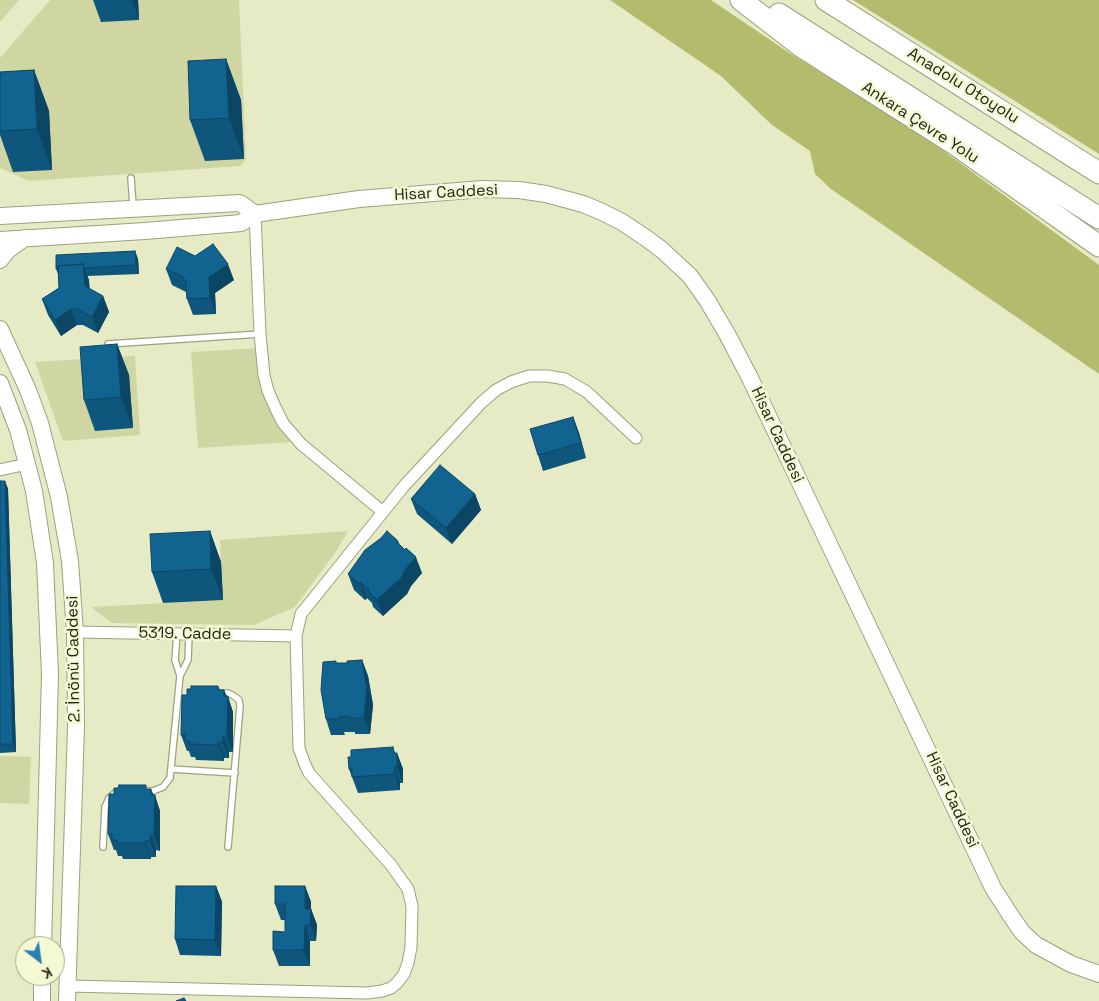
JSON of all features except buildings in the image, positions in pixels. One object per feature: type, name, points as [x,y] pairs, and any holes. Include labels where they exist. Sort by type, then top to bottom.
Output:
[{"type":"highway","name":"Ankara Çevre Yolu","points":[[742,0],[802,47],[956,145],[1099,246]]},
{"type":"highway","points":[[755,0],[1099,218]]},
{"type":"highway","name":"Anadolu Otoyolu","points":[[826,0],[1099,173]]},
{"type":"street","name":"Hisar Caddesi","points":[[0,240],[241,223],[255,214],[359,199],[471,190],[519,190],[546,194],[600,211],[622,222],[662,250],[690,276],[708,300],[740,357],[966,832],[1008,913],[1022,932],[1036,945],[1071,964],[1099,974]]},
{"type":"street","points":[[0,216],[240,203],[255,214],[260,334],[264,375],[268,391],[283,423],[301,444],[383,512]]},
{"type":"street","points":[[138,209],[145,231]]},
{"type":"street","points":[[0,260],[8,250],[25,238]]},
{"type":"street","name":"2. İnönü Caddesi","points":[[0,328],[28,390],[50,458],[66,528],[70,561],[75,632],[76,733],[67,993]]},
{"type":"street","points":[[67,993],[367,993],[391,988],[404,974],[411,947],[412,906],[408,889],[391,864],[309,773],[304,762],[300,748],[296,636],[301,614],[404,486],[480,403],[496,390],[511,382],[530,376],[548,376],[565,379],[587,392],[636,438]]},
{"type":"street","name":"2. İnönü Caddesi","points":[[0,383],[18,430],[27,464],[45,563],[50,683],[43,936]]},
{"type":"street","points":[[0,470],[50,458]]},
{"type":"street","name":"5319. Cadde","points":[[75,632],[296,636]]},
{"type":"street","points":[[42,986],[42,1001]]},
{"type":"lane","points":[[131,178],[138,209]]},
{"type":"lane","points":[[108,344],[260,334]]},
{"type":"lane","points":[[177,634],[176,660],[180,676]]},
{"type":"lane","points":[[137,791],[153,791],[163,787],[170,778],[178,691],[180,676],[188,660],[189,634]]},
{"type":"lane","points":[[178,691],[188,692]]},
{"type":"lane","points":[[208,692],[228,694],[239,700],[240,706],[228,847]]},
{"type":"lane","points":[[171,769],[235,773]]},
{"type":"lane","points":[[102,847],[105,807],[109,798],[116,792],[122,791]]},
{"type":"green space","points":[[0,0],[19,0],[0,22]]},
{"type":"green space","points":[[50,0],[239,0],[246,160],[240,166],[29,181],[0,168],[0,58]]},
{"type":"green space","points":[[610,0],[711,0],[788,52],[930,141],[1099,265],[1099,374],[831,189],[815,174],[810,151],[772,125],[721,76]]},
{"type":"green space","points":[[853,0],[1099,0],[1099,154],[991,86]]},
{"type":"green space","points":[[259,348],[262,377],[292,442],[198,448],[191,352]]},
{"type":"green space","points":[[135,356],[140,435],[63,441],[35,362]]},
{"type":"green space","points":[[348,531],[335,553],[295,607],[254,625],[112,623],[91,607],[222,600],[220,540]]},
{"type":"green space","points":[[0,756],[31,757],[29,804],[0,803]]}]
